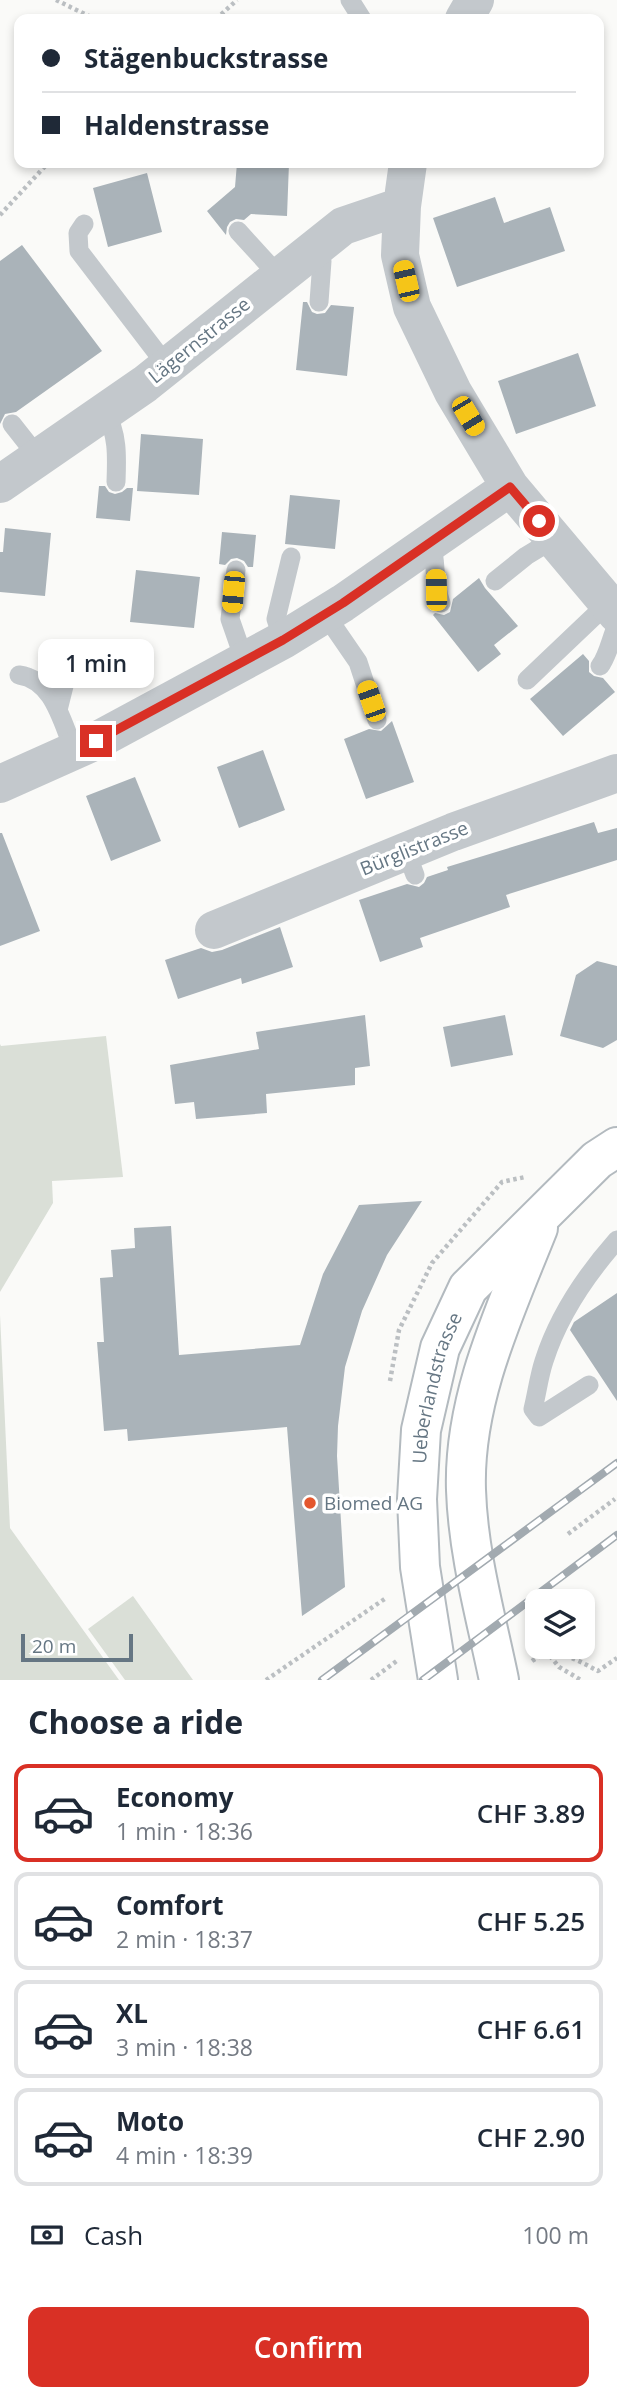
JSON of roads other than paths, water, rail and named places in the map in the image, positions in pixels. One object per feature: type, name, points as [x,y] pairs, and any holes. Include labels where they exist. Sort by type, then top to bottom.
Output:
[{"type":"main road","name":"Ueberlandstrasse","points":[[438,1680],[420,1567],[417,1499],[421,1430],[440,1348],[468,1288],[597,1160],[617,1147]]},
{"type":"main road","name":"Ueberlandstrasse","points":[[499,1680],[469,1536],[466,1488],[468,1440],[484,1370],[544,1213]]},
{"type":"street","points":[[407,168],[402,206],[400,256],[412,307],[453,392],[510,487],[614,614]]},
{"type":"street","name":"Lägernstrasse","points":[[0,484],[167,366],[343,226],[402,206]]},
{"type":"street","points":[[0,784],[74,750],[283,640],[510,487]]},
{"type":"street","name":"Bürglistrasse","points":[[214,930],[411,863],[615,781]]},
{"type":"lane","points":[[84,224],[78,233],[79,251],[167,366]]},
{"type":"lane","points":[[238,231],[279,276]]},
{"type":"lane","points":[[314,250],[322,261],[319,302]]},
{"type":"lane","points":[[104,411],[111,423],[118,450],[116,482]]},
{"type":"lane","points":[[12,424],[38,457]]},
{"type":"lane","points":[[495,581],[526,556],[554,539]]},
{"type":"lane","points":[[431,542],[435,558],[436,590],[441,603]]},
{"type":"lane","points":[[283,640],[276,619],[291,557]]},
{"type":"lane","points":[[236,570],[230,619],[245,662]]},
{"type":"lane","points":[[325,614],[358,662],[377,720]]},
{"type":"lane","points":[[600,666],[609,641],[614,614]]},
{"type":"lane","points":[[527,680],[614,614]]},
{"type":"lane","points":[[19,675],[28,676],[41,684],[53,699],[74,750]]},
{"type":"lane","points":[[58,710],[64,686]]},
{"type":"lane","points":[[589,1385],[539,1417],[533,1409],[544,1360],[565,1314],[603,1256],[617,1240]]},
{"type":"railway","points":[[322,1680],[617,1463]]},
{"type":"railway","points":[[423,1680],[617,1535]]},
{"type":"place","name":"Biomed AG","points":[[310,1503]]}]
